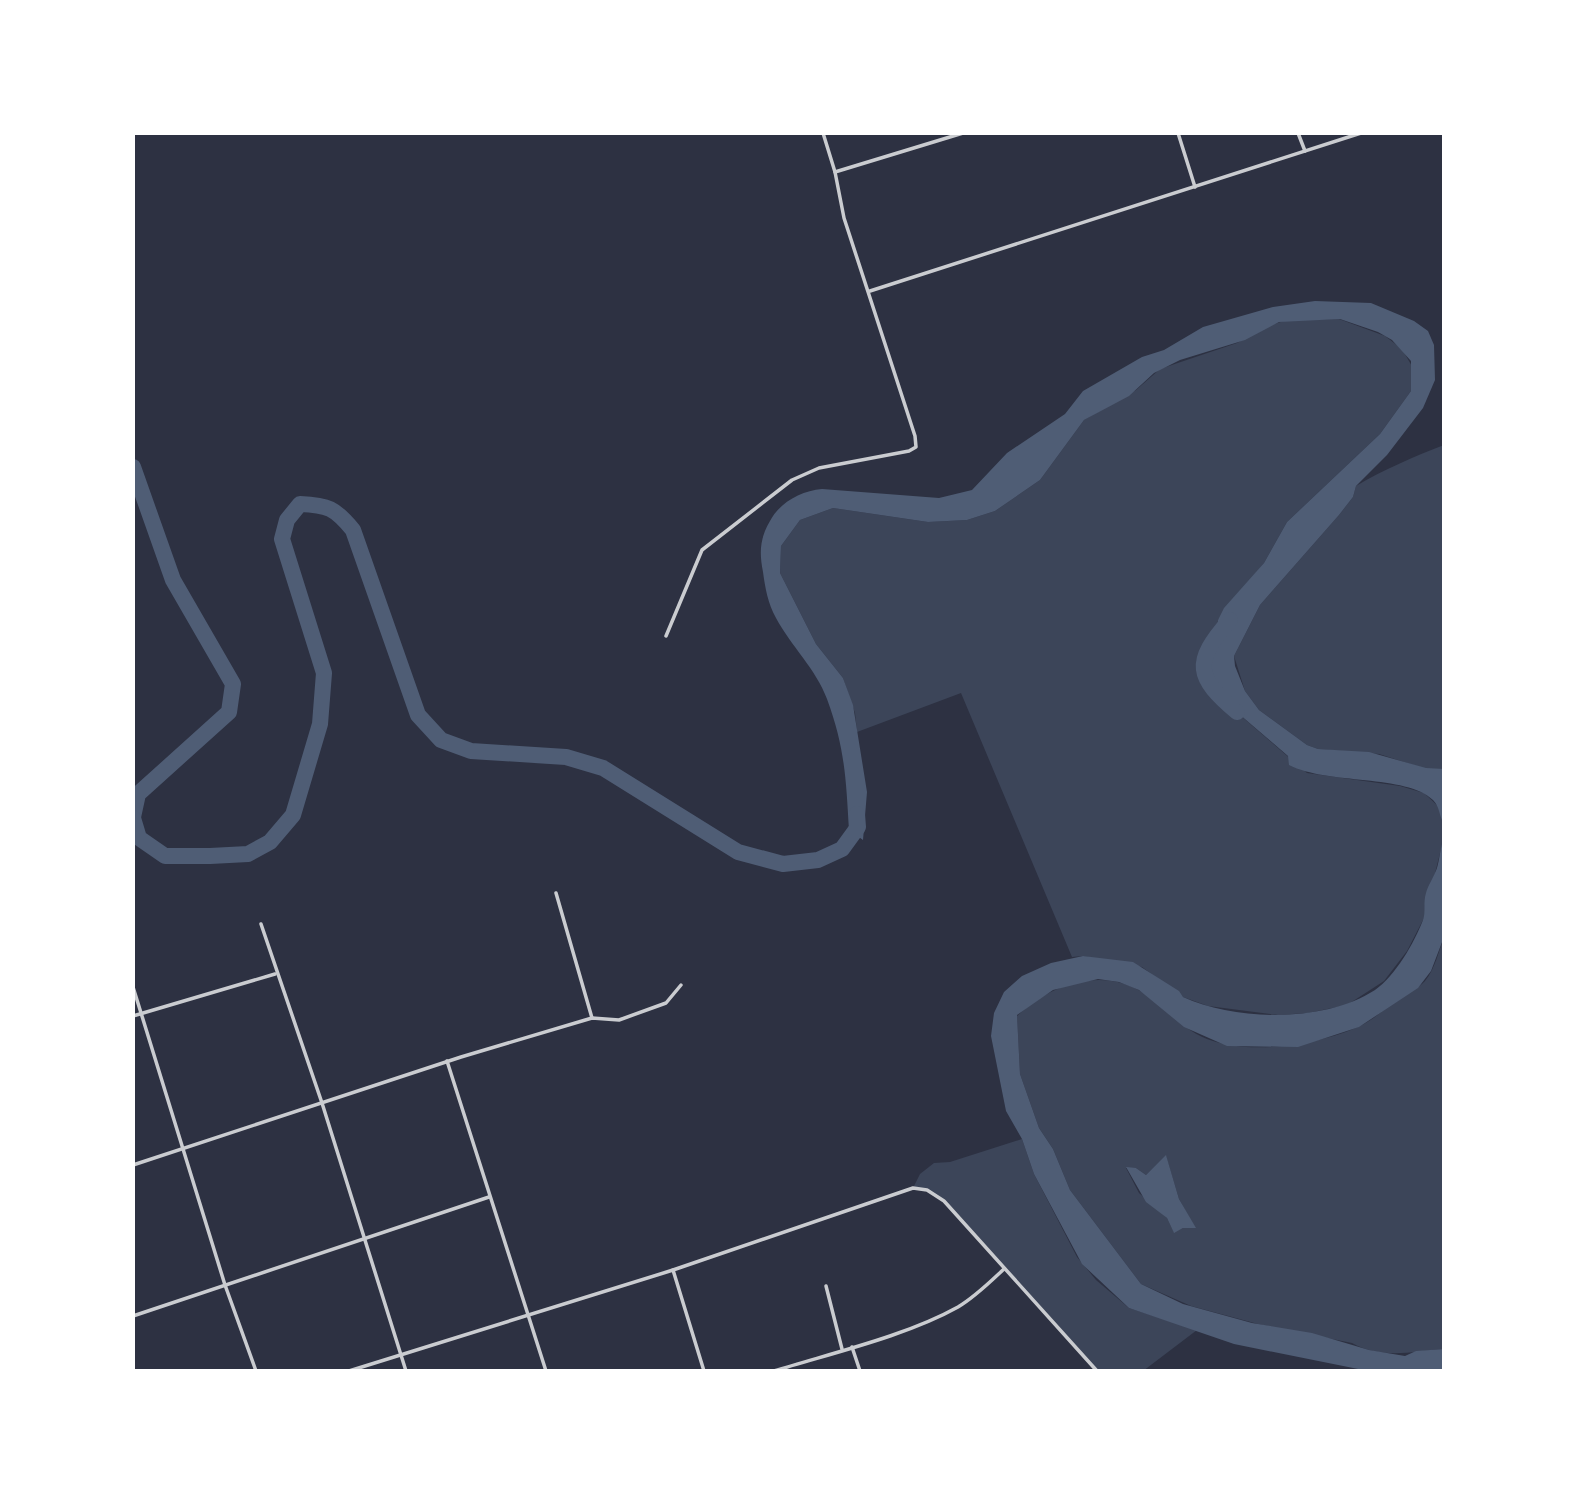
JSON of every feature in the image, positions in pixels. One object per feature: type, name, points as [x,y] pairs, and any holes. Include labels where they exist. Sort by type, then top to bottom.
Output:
[{"type":"street","points":[[666,636],[702,550],[792,480],[819,468],[909,451],[916,447],[915,436],[844,218],[835,172],[822,133]]},
{"type":"street","points":[[835,172],[962,133]]},
{"type":"street","points":[[1178,133],[1195,187]]},
{"type":"street","points":[[1298,133],[1304,151]]},
{"type":"street","points":[[869,292],[1361,133]]},
{"type":"street","points":[[556,893],[592,1018]]},
{"type":"street","points":[[261,924],[322,1103],[406,1371]]},
{"type":"street","points":[[133,1016],[276,974]]},
{"type":"street","points":[[133,1165],[447,1061],[592,1018],[619,1020],[666,1003],[681,985]]},
{"type":"street","points":[[133,988],[181,1149],[256,1371]]},
{"type":"street","points":[[447,1061],[545,1371]]},
{"type":"street","points":[[348,1371],[673,1270],[913,1188],[927,1190],[944,1201],[1097,1371]]},
{"type":"street","points":[[133,1316],[489,1197]]},
{"type":"street","points":[[774,1371],[852,1348],[960,1306],[1004,1269]]},
{"type":"street","points":[[673,1270],[704,1371]]},
{"type":"street","points":[[826,1286],[842,1349]]},
{"type":"street","points":[[852,1348],[860,1371]]},
{"type":"shaded area","points":[[1315,301],[1371,303],[1414,321],[1428,331],[1434,345],[1435,380],[1423,408],[1387,455],[1356,486],[1353,497],[1339,515],[1260,605],[1234,656],[1235,666],[1245,691],[1259,710],[1307,745],[1318,749],[1369,752],[1426,768],[1444,769],[1444,824],[1433,800],[1421,792],[1405,786],[1324,775],[1289,765],[1288,756],[1211,690],[1207,652],[1218,634],[1218,620],[1224,608],[1264,563],[1287,522],[1380,434],[1411,391],[1411,361],[1392,340],[1378,332],[1340,319],[1279,322],[1245,340],[1180,360],[1154,373],[1129,396],[1084,420],[1040,480],[995,511],[967,520],[928,522],[833,508],[800,520],[781,546],[780,573],[816,644],[843,678],[853,705],[867,792],[863,840],[849,830],[841,749],[827,699],[776,618],[766,589],[761,545],[764,533],[779,508],[799,495],[822,489],[939,498],[972,490],[1007,453],[1065,414],[1083,391],[1142,357],[1164,350],[1203,327],[1273,307]]},
{"type":"shaded area","points":[[1339,319],[1385,336],[1402,349],[1413,368],[1411,391],[1380,434],[1287,522],[1264,563],[1218,620],[1218,634],[1202,666],[1211,690],[1307,773],[1400,786],[1424,793],[1439,807],[1444,820],[1444,837],[1424,918],[1407,951],[1384,981],[1347,1005],[1308,1013],[1278,1015],[1208,1006],[1183,997],[1142,967],[1083,956],[1072,957],[961,693],[857,732],[855,713],[843,678],[816,644],[780,573],[781,546],[800,520],[833,508],[928,522],[967,520],[995,511],[1040,480],[1084,420],[1136,390],[1160,369],[1237,343],[1271,325],[1287,320]]},
{"type":"shaded area","points":[[1444,445],[1444,769],[1426,769],[1379,754],[1318,749],[1307,745],[1259,710],[1245,691],[1234,656],[1260,605],[1339,515],[1353,497],[1356,486]]},
{"type":"shaded area","points":[[1444,838],[1444,937],[1431,971],[1418,988],[1359,1027],[1298,1047],[1227,1046],[1184,1027],[1139,990],[1119,982],[1098,979],[1053,990],[1017,1015],[1020,1074],[1039,1128],[1053,1149],[1070,1190],[1141,1284],[1183,1304],[1252,1323],[1312,1333],[1369,1350],[1405,1356],[1416,1351],[1444,1349],[1444,1370],[1363,1370],[1234,1344],[1129,1308],[1082,1264],[1034,1174],[1022,1139],[1006,1111],[991,1036],[994,1013],[1004,992],[1022,976],[1051,963],[1083,956],[1133,962],[1179,991],[1183,997],[1229,1011],[1280,1015],[1306,1013],[1354,1001],[1383,984],[1409,948],[1423,920],[1426,893],[1437,868]]},
{"type":"shaded area","points":[[1444,937],[1444,1349],[1398,1353],[1375,1351],[1352,1343],[1258,1324],[1191,1306],[1141,1284],[1070,1190],[1053,1149],[1039,1128],[1020,1074],[1017,1016],[1031,1004],[1062,987],[1097,980],[1114,981],[1148,996],[1186,1027],[1213,1041],[1248,1047],[1288,1046],[1344,1032],[1375,1017],[1425,981]],"holes":[[[1166,1156],[1179,1199],[1195,1228],[1183,1228],[1174,1232],[1167,1218],[1139,1193],[1126,1168],[1136,1168],[1146,1175]]]},
{"type":"shaded area","points":[[1022,1139],[1034,1174],[1077,1257],[1096,1280],[1129,1308],[1197,1330],[1143,1371],[1097,1371],[944,1201],[927,1190],[913,1188],[920,1174],[934,1163],[950,1162]]},
{"type":"shaded area","points":[[1166,1155],[1179,1199],[1196,1228],[1183,1228],[1174,1233],[1167,1218],[1146,1202],[1126,1167],[1136,1168],[1146,1175]]},
{"type":"waterway","points":[[133,467],[173,580],[233,684],[229,712],[138,794],[133,817]]},
{"type":"waterway","points":[[133,818],[139,838],[165,856],[210,856],[248,854],[270,842],[293,815],[320,724],[324,673],[282,539],[287,520],[300,504],[330,509],[353,530],[418,715],[441,740],[471,751],[566,757],[603,768],[738,852],[783,864],[818,860],[842,849],[858,827],[857,814]]},
{"type":"waterway","points":[[1230,620],[1209,648],[1204,669],[1213,689],[1237,712]]}]
